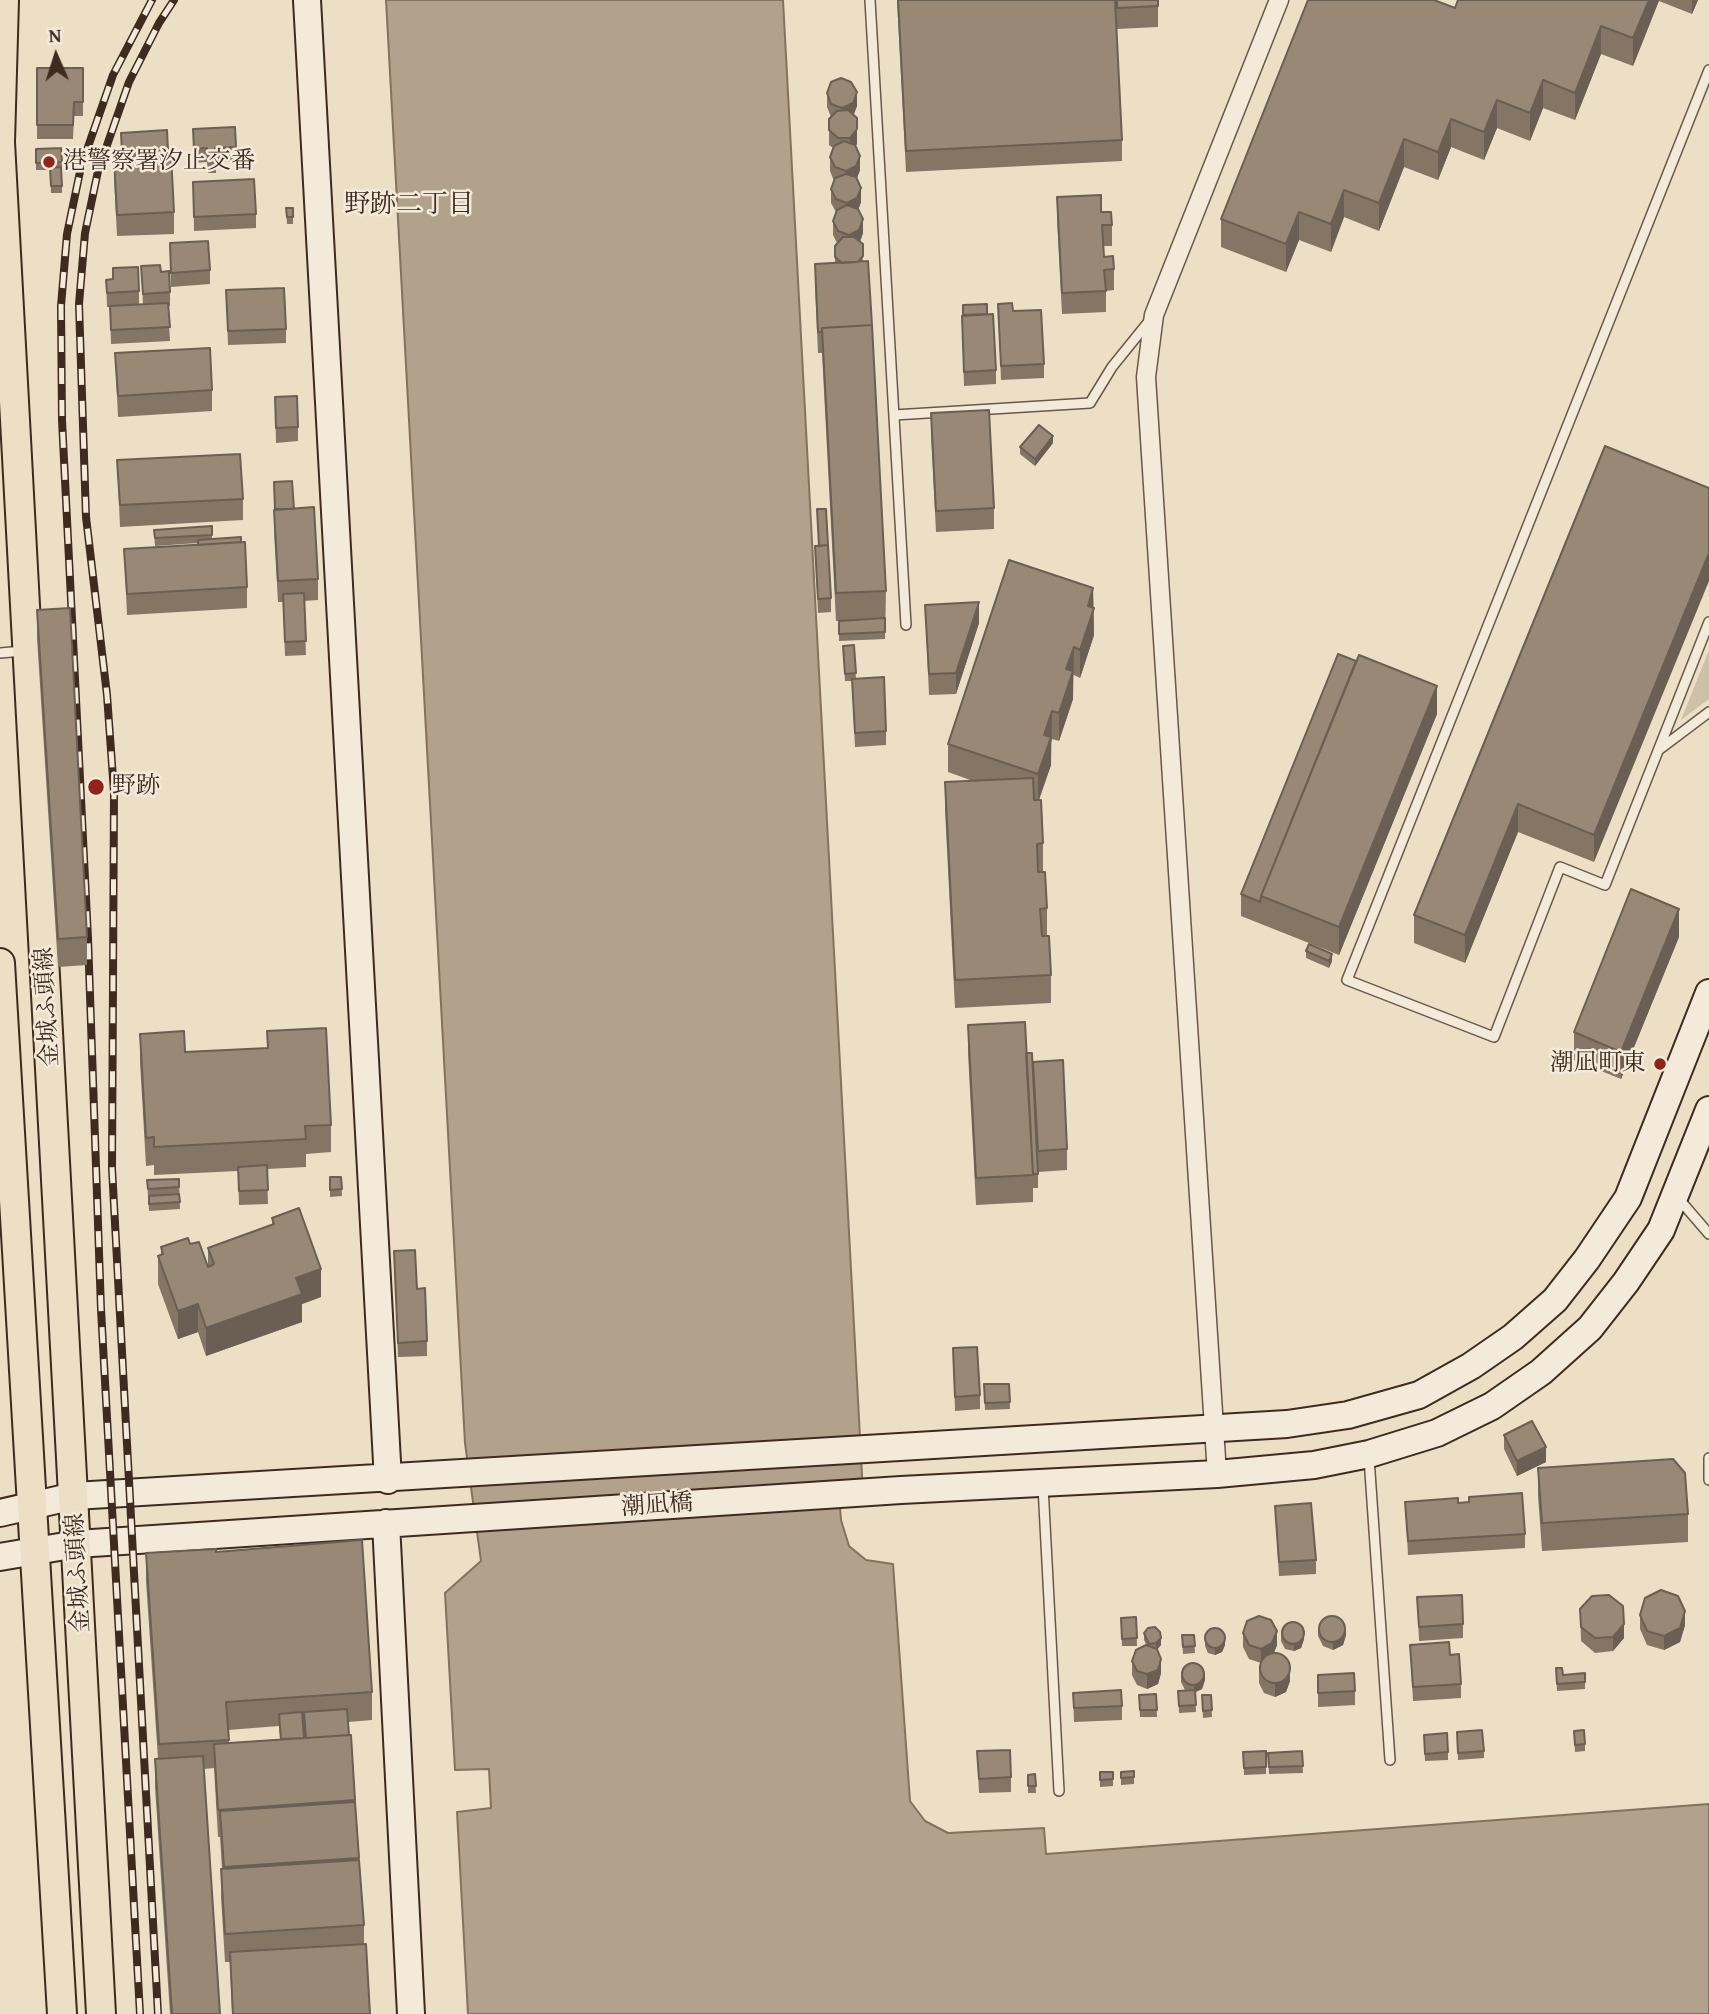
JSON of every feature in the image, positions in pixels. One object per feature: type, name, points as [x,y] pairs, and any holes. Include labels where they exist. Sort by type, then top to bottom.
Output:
[{"type":"main road","name":"金城ふ頭線","points":[[4,0],[0,142],[101,2014]]},
{"type":"main road","name":"金城ふ頭線","points":[[0,963],[62,2014]]},
{"type":"street","points":[[307,0],[401,1479]]},
{"type":"street","points":[[1217,1474],[1146,377],[1154,315],[1279,0]]},
{"type":"street","name":"潮凪橋","points":[[0,1513],[75,1496],[401,1479],[1287,1424],[1348,1415],[1419,1395],[1471,1366],[1513,1337],[1555,1300],[1628,1198],[1709,993]]},
{"type":"street","name":"潮凪橋","points":[[0,1557],[77,1544],[413,1521],[901,1490],[1217,1474],[1314,1465],[1368,1454],[1437,1433],[1492,1406],[1541,1372],[1590,1328],[1626,1282],[1661,1230],[1709,1110]]},
{"type":"street","points":[[386,1523],[411,2014]]},
{"type":"lane","points":[[870,0],[906,625]]},
{"type":"lane","points":[[1709,70],[1347,980],[1494,1037],[1560,867],[1605,885],[1709,622]]},
{"type":"lane","points":[[894,415],[1090,403],[1112,367],[1154,315]]},
{"type":"lane","points":[[0,653],[28,651]]},
{"type":"lane","points":[[1658,750],[1709,712]]},
{"type":"lane","points":[[1674,1194],[1709,1234]]},
{"type":"lane","points":[[1368,1454],[1390,1760]]},
{"type":"lane","points":[[1709,1458],[1709,1480]]},
{"type":"lane","points":[[1043,1483],[1059,1791]]},
{"type":"shaded area","points":[[386,0],[783,0],[863,1493],[839,1495],[841,1520],[849,1546],[866,1560],[893,1564],[910,1801],[925,1821],[948,1833],[1044,1828],[1046,1854],[1709,1804],[1709,2014],[468,2014],[457,1812],[491,1808],[489,1769],[455,1770],[445,1593],[481,1561],[465,1443]]},
{"type":"shaded area","points":[[1709,650],[1709,699],[1681,720]]},
{"type":"building","points":[[898,0],[1115,0],[1122,140],[906,151]]},
{"type":"building","points":[[1117,0],[1158,0],[1158,6],[1117,8]]},
{"type":"building","points":[[1308,0],[1434,0],[1455,8],[1458,0],[1649,0],[1633,38],[1601,26],[1575,93],[1543,80],[1530,113],[1497,100],[1484,132],[1451,119],[1438,152],[1404,139],[1379,203],[1344,190],[1331,224],[1299,212],[1286,244],[1221,219]]},
{"type":"building","points":[[37,68],[83,68],[83,102],[74,102],[73,125],[37,125]]},
{"type":"building","points":[[841,78],[851,82],[857,92],[853,103],[842,108],[831,104],[827,93],[831,82]]},
{"type":"building","points":[[848,110],[857,118],[857,129],[850,138],[838,138],[829,130],[829,119],[837,111]]},
{"type":"building","points":[[235,127],[236,147],[215,148],[216,159],[208,159],[207,148],[194,149],[193,129]]},
{"type":"building","points":[[167,130],[168,150],[122,153],[121,133]]},
{"type":"building","points":[[844,141],[855,145],[860,156],[856,166],[846,171],[835,167],[830,157],[834,146]]},
{"type":"building","points":[[61,148],[62,162],[36,163],[36,149]]},
{"type":"building","points":[[171,154],[174,212],[117,215],[114,157]]},
{"type":"building","points":[[61,167],[62,186],[51,186],[50,168]]},
{"type":"building","points":[[846,174],[856,177],[861,188],[857,198],[847,203],[836,199],[831,189],[835,178]]},
{"type":"building","points":[[254,179],[256,214],[194,217],[193,182]]},
{"type":"building","points":[[1101,195],[1101,212],[1111,212],[1112,225],[1102,225],[1104,257],[1113,256],[1114,269],[1104,270],[1106,291],[1062,293],[1057,197]]},
{"type":"building","points":[[847,205],[858,209],[863,219],[859,230],[849,235],[838,231],[833,221],[837,210]]},
{"type":"building","points":[[286,208],[293,208],[293,217],[287,217]]},
{"type":"building","points":[[843,237],[854,237],[863,244],[863,256],[858,262],[842,263],[835,257],[835,246]]},
{"type":"building","points":[[208,241],[210,270],[171,273],[170,243]]},
{"type":"building","points":[[868,261],[872,325],[822,328],[822,332],[818,332],[815,264]]},
{"type":"building","points":[[160,265],[161,272],[169,271],[170,292],[143,294],[141,266]]},
{"type":"building","points":[[138,267],[139,291],[107,293],[106,280],[113,279],[113,268]]},
{"type":"building","points":[[284,288],[286,329],[228,331],[226,290]]},
{"type":"building","points":[[168,303],[170,327],[111,330],[110,306]]},
{"type":"building","points":[[1012,303],[1013,311],[1041,310],[1044,364],[1001,366],[998,304]]},
{"type":"building","points":[[987,304],[987,314],[963,315],[963,305]]},
{"type":"building","points":[[993,314],[996,370],[964,372],[962,316]]},
{"type":"building","points":[[872,325],[886,591],[836,593],[822,328]]},
{"type":"building","points":[[210,348],[212,390],[118,396],[115,353]]},
{"type":"building","points":[[297,396],[298,427],[276,428],[275,397]]},
{"type":"building","points":[[989,410],[994,508],[936,511],[931,413]]},
{"type":"building","points":[[1039,425],[1053,436],[1035,459],[1020,447]]},
{"type":"building","points":[[1605,446],[1709,488],[1709,553],[1594,835],[1518,804],[1465,935],[1414,915]]},
{"type":"building","points":[[240,454],[243,499],[120,505],[117,460]]},
{"type":"building","points":[[292,481],[294,509],[275,509],[274,482]]},
{"type":"building","points":[[314,507],[318,579],[278,581],[274,510]]},
{"type":"building","points":[[817,509],[826,509],[828,545],[819,546]]},
{"type":"building","points":[[212,526],[212,535],[155,538],[154,530]]},
{"type":"building","points":[[241,537],[241,542],[198,545],[198,540]]},
{"type":"building","points":[[245,542],[247,587],[127,594],[124,549]]},
{"type":"building","points":[[828,545],[831,598],[818,599],[815,546]]},
{"type":"building","points":[[1009,560],[1093,588],[1088,606],[1094,608],[1080,650],[1074,647],[1066,669],[1073,671],[1059,713],[1052,711],[1044,735],[1051,737],[1038,774],[948,744]]},
{"type":"building","points":[[304,593],[306,641],[285,642],[283,594]]},
{"type":"building","points":[[979,602],[956,673],[929,674],[925,605]]},
{"type":"building","points":[[70,608],[87,937],[58,939],[37,610]]},
{"type":"building","points":[[885,618],[885,632],[839,634],[839,621]]},
{"type":"building","points":[[854,645],[856,673],[845,674],[843,646]]},
{"type":"building","points":[[1338,654],[1356,661],[1260,902],[1241,894]]},
{"type":"building","points":[[1359,655],[1437,686],[1339,927],[1261,896]]},
{"type":"building","points":[[884,677],[886,731],[855,733],[852,679]]},
{"type":"building","points":[[1033,778],[1034,800],[1041,800],[1043,843],[1037,844],[1038,872],[1045,872],[1047,908],[1040,909],[1042,936],[1049,936],[1051,975],[955,980],[945,782]]},
{"type":"building","points":[[1631,889],[1679,909],[1621,1052],[1574,1032]]},
{"type":"building","points":[[1309,944],[1332,954],[1329,961],[1306,951]]},
{"type":"building","points":[[1025,1022],[1033,1175],[976,1178],[968,1025]]},
{"type":"building","points":[[326,1028],[331,1125],[305,1126],[306,1139],[154,1147],[154,1137],[146,1138],[140,1034],[184,1031],[185,1052],[268,1048],[267,1031]]},
{"type":"building","points":[[1026,1053],[1032,1053],[1038,1174],[1033,1174]]},
{"type":"building","points":[[1063,1060],[1067,1149],[1038,1151],[1033,1062]]},
{"type":"building","points":[[267,1165],[268,1190],[239,1191],[238,1167]]},
{"type":"building","points":[[330,1177],[341,1177],[342,1189],[330,1190]]},
{"type":"building","points":[[179,1179],[179,1187],[148,1189],[147,1180]]},
{"type":"building","points":[[179,1194],[180,1202],[149,1204],[149,1196]]},
{"type":"building","points":[[299,1208],[321,1269],[296,1278],[302,1294],[206,1328],[198,1304],[178,1311],[158,1256],[163,1254],[161,1247],[188,1238],[190,1244],[199,1242],[208,1267],[214,1264],[208,1248],[274,1224],[272,1218]]},
{"type":"building","points":[[415,1250],[417,1289],[425,1288],[427,1341],[398,1343],[394,1251]]},
{"type":"building","points":[[977,1347],[980,1395],[955,1397],[953,1348]]},
{"type":"building","points":[[984,1384],[1009,1384],[1010,1402],[985,1403]]},
{"type":"building","points":[[1532,1421],[1546,1447],[1517,1461],[1504,1435]]},
{"type":"building","points":[[1673,1459],[1685,1473],[1688,1514],[1542,1523],[1538,1468]]},
{"type":"building","points":[[1522,1493],[1525,1534],[1408,1541],[1405,1502],[1458,1498],[1458,1503],[1469,1502],[1469,1497]]},
{"type":"building","points":[[1311,1503],[1316,1560],[1279,1562],[1275,1506]]},
{"type":"building","points":[[362,1540],[372,1692],[226,1702],[229,1740],[159,1744],[146,1553],[216,1549],[216,1552]]},
{"type":"building","points":[[1661,1590],[1678,1596],[1685,1611],[1680,1628],[1664,1636],[1647,1631],[1640,1615],[1645,1598]]},
{"type":"building","points":[[1462,1595],[1463,1624],[1419,1627],[1417,1597]]},
{"type":"building","points":[[1609,1595],[1623,1606],[1624,1624],[1613,1637],[1595,1638],[1581,1627],[1580,1609],[1592,1596]]},
{"type":"building","points":[[1259,1616],[1271,1620],[1277,1631],[1272,1643],[1261,1649],[1249,1645],[1243,1633],[1247,1621]]},
{"type":"building","points":[[1332,1616],[1341,1620],[1345,1629],[1341,1638],[1332,1642],[1323,1638],[1319,1629],[1323,1620]]},
{"type":"building","points":[[1136,1617],[1137,1638],[1122,1639],[1121,1618]]},
{"type":"building","points":[[1293,1622],[1301,1625],[1304,1633],[1301,1641],[1293,1644],[1285,1641],[1282,1633],[1285,1625]]},
{"type":"building","points":[[1155,1627],[1161,1638],[1156,1643],[1149,1644],[1144,1633],[1148,1628]]},
{"type":"building","points":[[1215,1628],[1222,1631],[1225,1638],[1222,1645],[1215,1648],[1208,1645],[1205,1638],[1208,1631]]},
{"type":"building","points":[[1182,1635],[1194,1635],[1195,1646],[1183,1647]]},
{"type":"building","points":[[1449,1642],[1450,1655],[1459,1654],[1461,1684],[1413,1687],[1410,1645]]},
{"type":"building","points":[[1146,1645],[1157,1649],[1161,1659],[1158,1670],[1147,1674],[1137,1671],[1132,1661],[1136,1650]]},
{"type":"building","points":[[1275,1653],[1285,1658],[1290,1668],[1285,1678],[1275,1683],[1265,1678],[1260,1668],[1265,1658]]},
{"type":"building","points":[[1193,1663],[1201,1666],[1204,1674],[1201,1682],[1193,1685],[1185,1682],[1182,1674],[1185,1666]]},
{"type":"building","points":[[1556,1668],[1562,1668],[1563,1675],[1585,1673],[1585,1682],[1557,1684]]},
{"type":"building","points":[[1354,1673],[1355,1691],[1318,1693],[1318,1675]]},
{"type":"building","points":[[1121,1690],[1122,1706],[1074,1708],[1073,1693]]},
{"type":"building","points":[[1195,1690],[1196,1705],[1179,1706],[1178,1691]]},
{"type":"building","points":[[1156,1694],[1157,1710],[1140,1710],[1139,1695]]},
{"type":"building","points":[[1202,1695],[1211,1695],[1212,1710],[1203,1711]]},
{"type":"building","points":[[347,1709],[349,1735],[306,1738],[304,1712]]},
{"type":"building","points":[[302,1712],[304,1738],[281,1739],[279,1714]]},
{"type":"building","points":[[1482,1730],[1484,1751],[1458,1753],[1457,1732]]},
{"type":"building","points":[[1584,1730],[1585,1744],[1575,1745],[1574,1731]]},
{"type":"building","points":[[1447,1733],[1448,1752],[1425,1754],[1424,1735]]},
{"type":"building","points":[[351,1735],[355,1800],[218,1810],[214,1744]]},
{"type":"building","points":[[1010,1750],[1011,1777],[979,1779],[977,1751]]},
{"type":"building","points":[[1266,1751],[1266,1767],[1244,1768],[1243,1752]]},
{"type":"building","points":[[1302,1751],[1303,1766],[1269,1767],[1268,1753]]},
{"type":"building","points":[[203,1756],[220,2014],[172,2014],[155,1759]]},
{"type":"building","points":[[1134,1771],[1134,1777],[1121,1778],[1121,1772]]},
{"type":"building","points":[[1100,1772],[1113,1772],[1113,1779],[1100,1780]]},
{"type":"building","points":[[1035,1774],[1036,1786],[1028,1786],[1028,1775]]},
{"type":"building","points":[[355,1802],[359,1858],[224,1867],[220,1811]]},
{"type":"building","points":[[359,1860],[364,1925],[225,1934],[221,1869]]},
{"type":"building","points":[[366,1944],[370,2014],[233,2014],[230,1952]]},
{"type":"railway","points":[[140,2014],[101,1309],[88,938],[62,420],[61,306],[67,234],[81,167],[113,75],[152,0]]},
{"type":"railway","points":[[158,2014],[112,1168],[114,792],[107,695],[86,517],[79,304],[85,233],[98,171],[129,82],[174,0]]},
{"type":"place","name":"港警察署汐止交番","points":[[49,162]]},
{"type":"place","name":"野跡","points":[[96,787]]},
{"type":"place","name":"潮凪町東","points":[[1660,1064]]},
{"type":"district","name":"野跡二丁目","points":[[409,205]]}]
